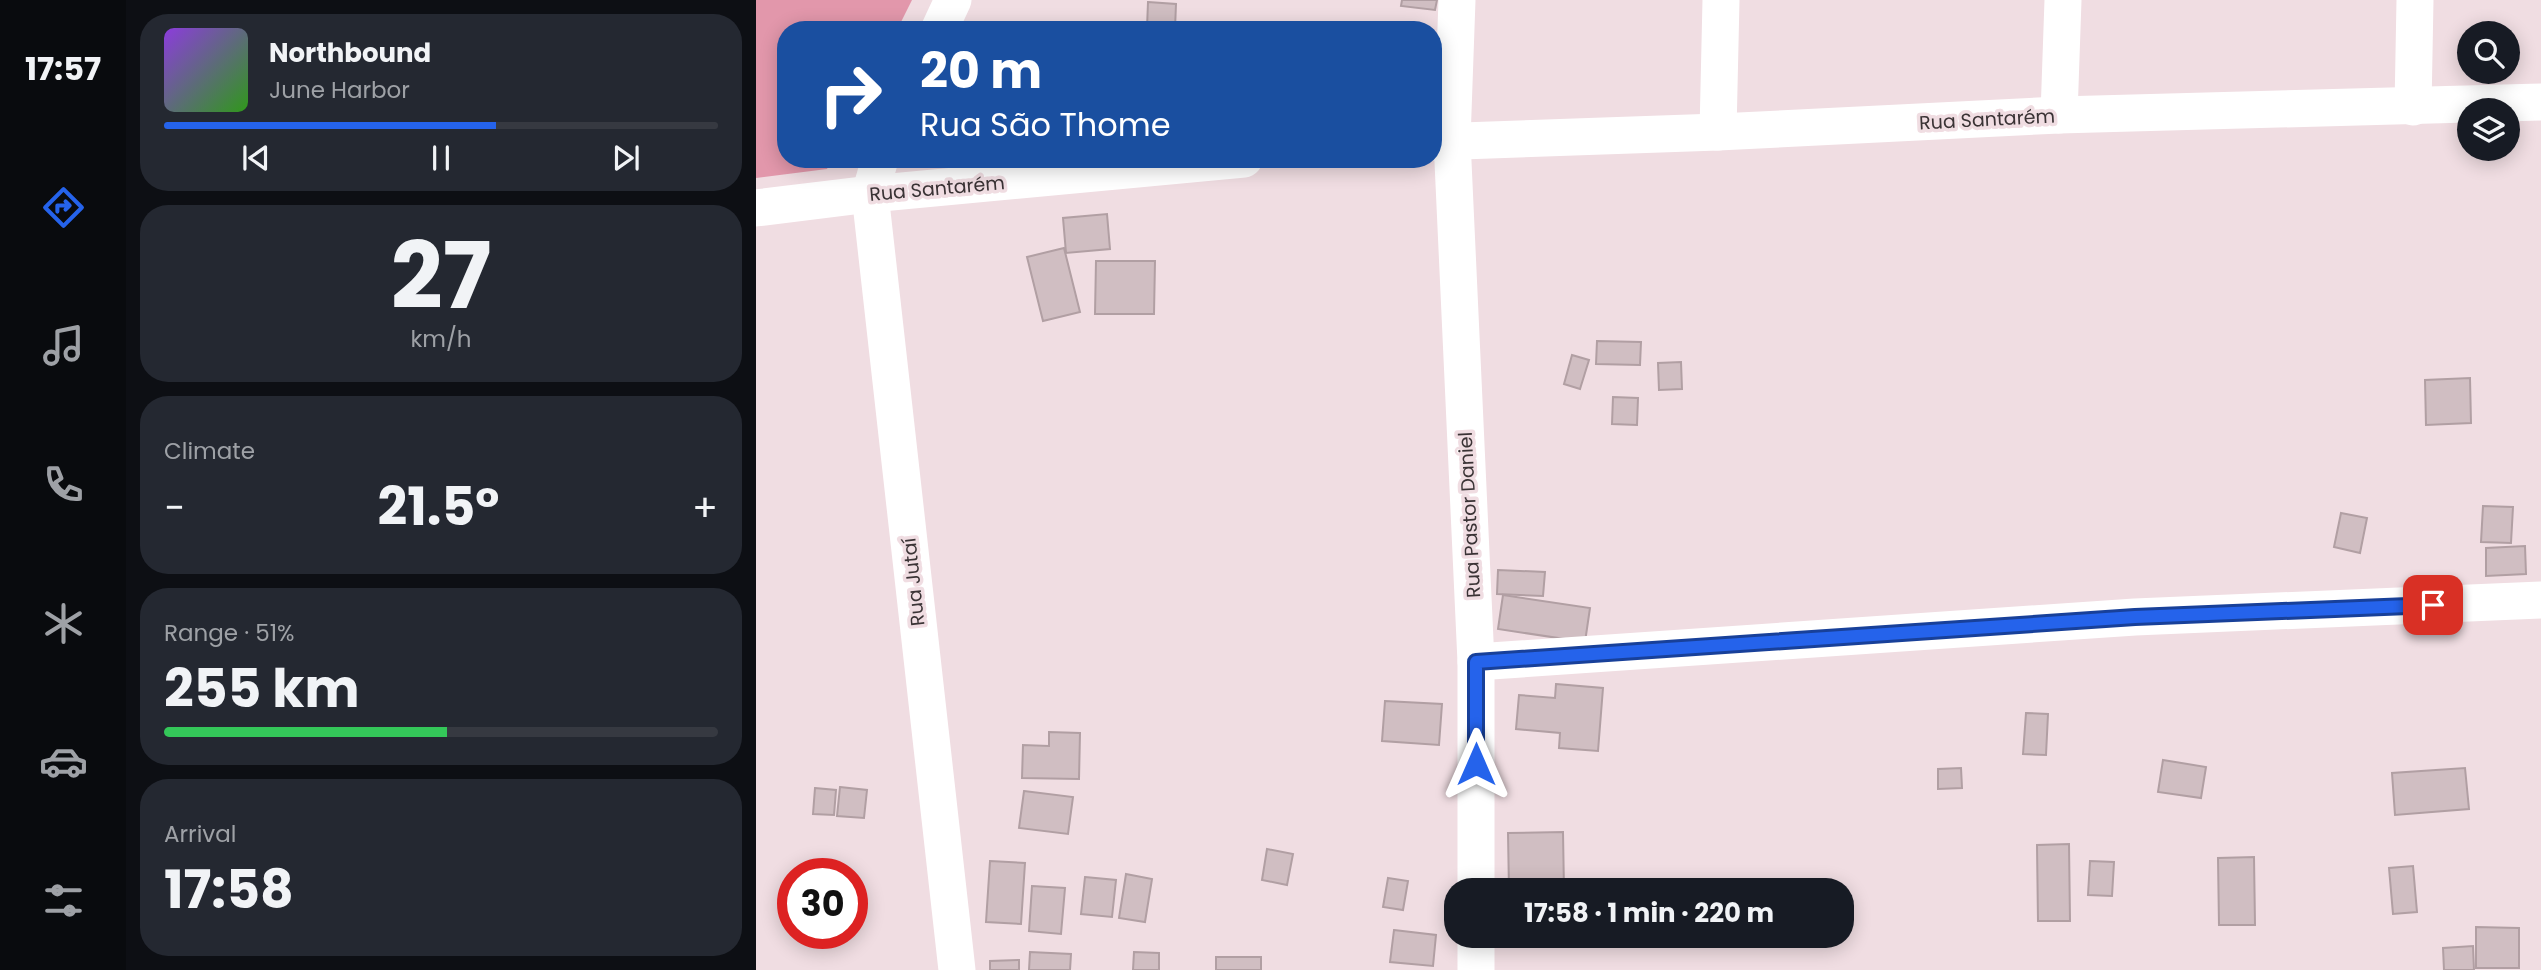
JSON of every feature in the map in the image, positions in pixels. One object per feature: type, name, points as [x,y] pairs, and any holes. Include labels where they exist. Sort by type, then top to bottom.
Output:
[{"type":"street","points":[[943,21],[953,0]]},
{"type":"street","name":"Rua Pastor Daniel","points":[[1457,0],[1443,141],[1476,662],[1476,878]]},
{"type":"street","points":[[1718,132],[1721,0]]},
{"type":"street","points":[[2059,115],[2063,0]]},
{"type":"street","points":[[2413,107],[2415,0]]},
{"type":"street","name":"Rua Santarém","points":[[1443,141],[1718,132],[2059,115],[2541,102]]},
{"type":"street","points":[[870,194],[877,168]]},
{"type":"street","name":"Rua Santarém","points":[[756,208],[870,194],[1148,168]]},
{"type":"street","name":"Rua Jutaí","points":[[870,194],[957,970]]},
{"type":"street","points":[[1476,662],[2135,617],[2541,600]]},
{"type":"street","points":[[1476,948],[1476,970]]},
{"type":"shaded area","points":[[756,0],[912,0],[902,21],[777,21],[777,168],[828,168],[756,178]]},
{"type":"building","points":[[1402,0],[1437,0],[1435,10],[1401,6]]},
{"type":"building","points":[[1148,2],[1176,4],[1175,21],[1147,21]]},
{"type":"building","points":[[1107,214],[1110,249],[1066,253],[1063,218]]},
{"type":"building","points":[[1064,248],[1080,312],[1043,321],[1027,257]]},
{"type":"building","points":[[1096,261],[1155,261],[1154,314],[1095,314]]},
{"type":"building","points":[[1597,341],[1641,342],[1640,365],[1596,364]]},
{"type":"building","points":[[1572,355],[1589,360],[1580,389],[1564,384]]},
{"type":"building","points":[[1681,362],[1682,389],[1659,390],[1658,363]]},
{"type":"building","points":[[2470,378],[2471,423],[2426,425],[2425,380]]},
{"type":"building","points":[[1613,397],[1638,398],[1637,425],[1612,424]]},
{"type":"building","points":[[2483,506],[2513,507],[2511,543],[2481,542]]},
{"type":"building","points":[[2341,513],[2367,518],[2360,553],[2334,547]]},
{"type":"building","points":[[2525,546],[2526,574],[2486,576],[2486,548]]},
{"type":"building","points":[[1498,570],[1545,572],[1543,596],[1497,594]]},
{"type":"building","points":[[1503,595],[1590,608],[1585,642],[1498,629]]},
{"type":"building","points":[[1556,684],[1603,688],[1598,751],[1559,748],[1560,733],[1516,729],[1519,695],[1555,698]]},
{"type":"building","points":[[1385,701],[1442,704],[1439,745],[1382,741]]},
{"type":"building","points":[[2026,713],[2048,714],[2046,755],[2023,754]]},
{"type":"building","points":[[1049,732],[1080,733],[1079,779],[1022,778],[1023,745],[1049,746]]},
{"type":"building","points":[[2163,760],[2206,767],[2201,798],[2158,792]]},
{"type":"building","points":[[1961,768],[1962,788],[1938,789],[1938,769]]},
{"type":"building","points":[[2465,768],[2469,809],[2395,815],[2392,773]]},
{"type":"building","points":[[840,787],[867,790],[864,818],[837,816]]},
{"type":"building","points":[[815,788],[836,790],[834,815],[813,814]]},
{"type":"building","points":[[1024,791],[1073,797],[1068,834],[1019,828]]},
{"type":"building","points":[[1563,832],[1564,878],[1509,878],[1508,833]]},
{"type":"building","points":[[2069,844],[2070,921],[2038,921],[2037,845]]},
{"type":"building","points":[[1267,849],[1293,854],[1287,885],[1262,880]]},
{"type":"building","points":[[2254,857],[2255,925],[2219,925],[2218,858]]},
{"type":"building","points":[[990,861],[1025,863],[1021,924],[986,922]]},
{"type":"building","points":[[2090,861],[2114,862],[2112,896],[2088,895]]},
{"type":"building","points":[[2413,866],[2417,912],[2393,914],[2389,868]]},
{"type":"building","points":[[1126,874],[1152,879],[1145,922],[1119,918]]},
{"type":"building","points":[[1085,877],[1116,880],[1112,917],[1081,914]]},
{"type":"building","points":[[1388,878],[1408,881],[1403,910],[1383,907]]},
{"type":"building","points":[[1032,886],[1065,888],[1061,934],[1029,931]]},
{"type":"building","points":[[2476,927],[2519,928],[2519,968],[2476,968]]},
{"type":"building","points":[[1394,930],[1436,935],[1433,966],[1390,962]]},
{"type":"building","points":[[2473,946],[2474,970],[2444,970],[2443,948]]},
{"type":"building","points":[[1030,952],[1071,954],[1070,970],[1029,970]]},
{"type":"building","points":[[1134,952],[1159,953],[1159,970],[1133,970]]},
{"type":"building","points":[[1216,957],[1261,957],[1261,970],[1216,970]]},
{"type":"building","points":[[1019,960],[1019,970],[990,970],[990,961]]},
{"type":"route","points":[[1476,764],[1476,662],[2135,617],[2433,605]]}]
